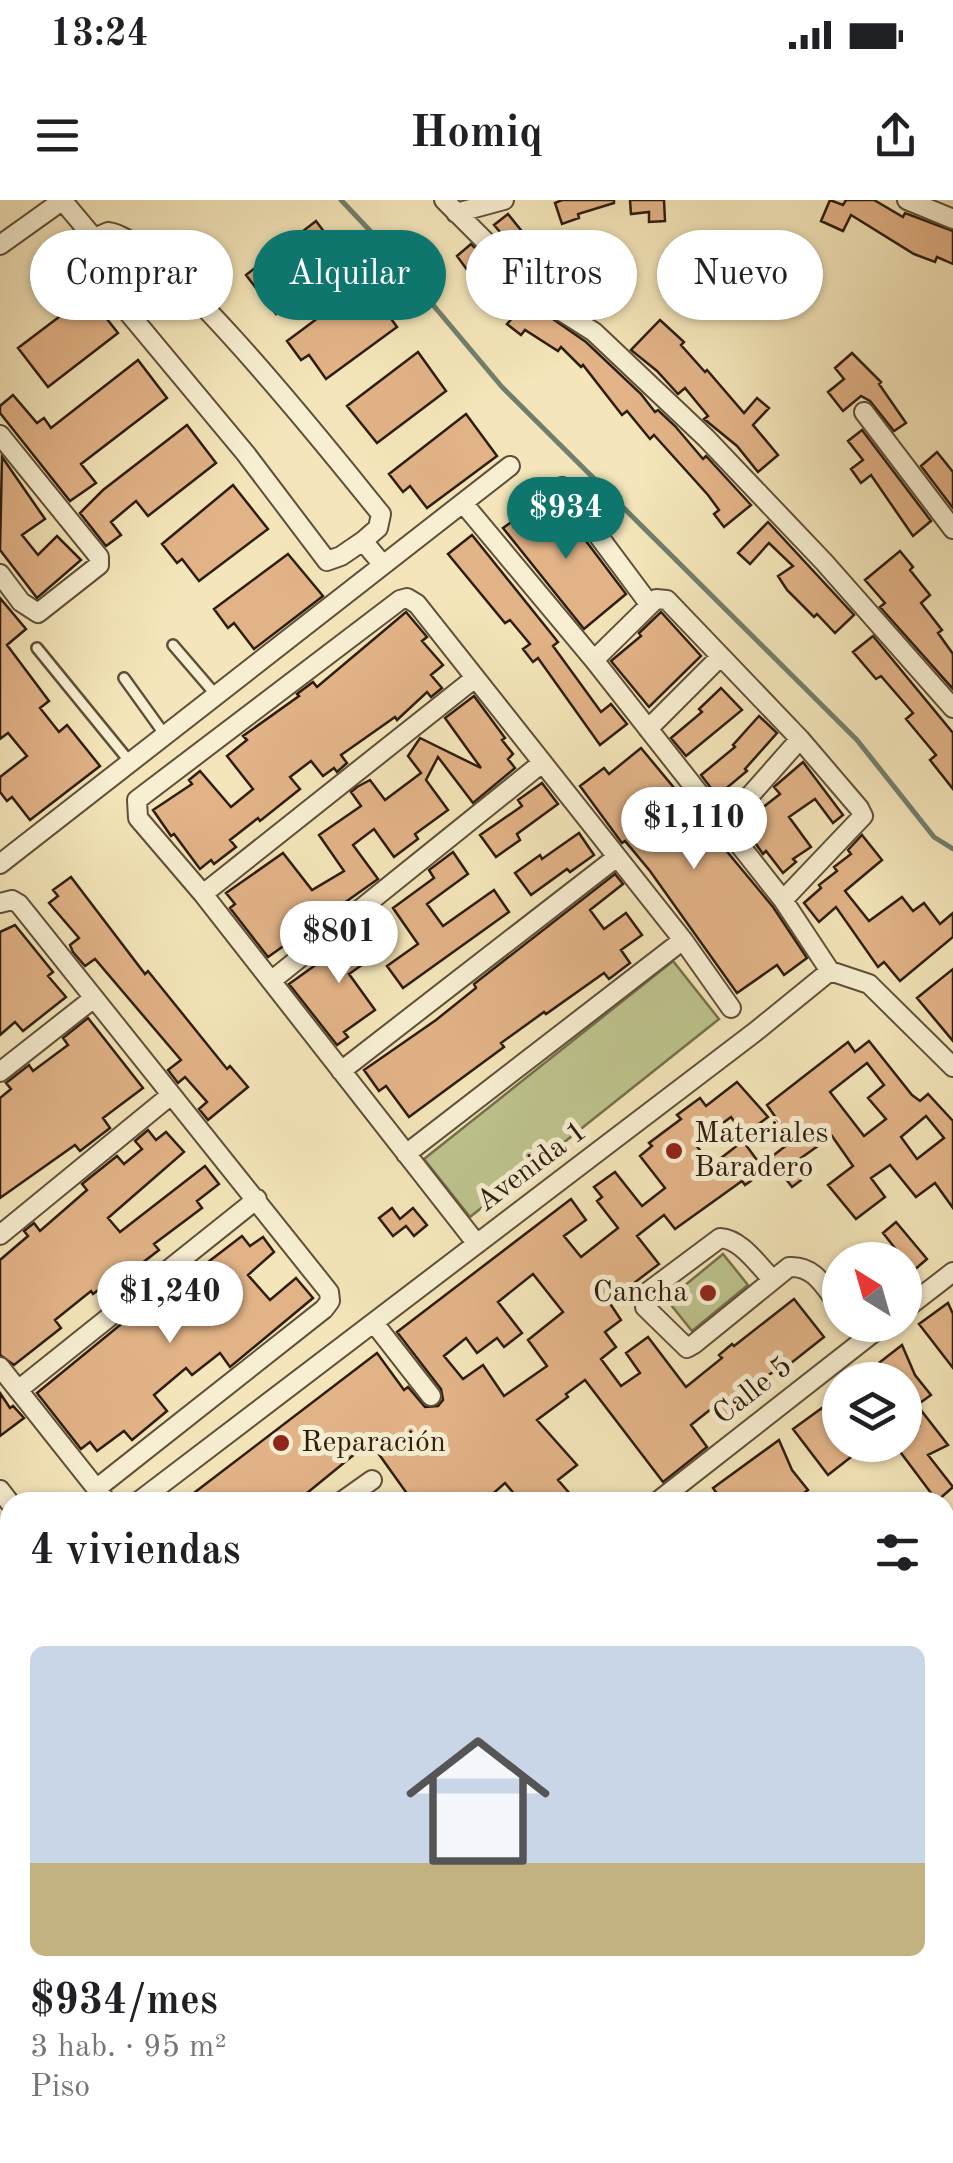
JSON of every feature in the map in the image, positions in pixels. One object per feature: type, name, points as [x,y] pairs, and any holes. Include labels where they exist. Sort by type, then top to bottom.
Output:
[{"type":"street","points":[[0,245],[63,200],[87,230]]},
{"type":"street","points":[[450,206],[504,200]]},
{"type":"street","points":[[907,200],[953,220]]},
{"type":"street","points":[[450,206],[545,301],[594,332],[706,438],[824,562],[953,708]]},
{"type":"street","points":[[134,320],[246,454],[326,561],[341,556],[378,528],[381,514],[215,320]]},
{"type":"street","points":[[864,412],[953,529]]},
{"type":"street","points":[[0,435],[100,557],[99,565],[38,613],[21,602],[0,574]]},
{"type":"street","points":[[1,862],[510,466]]},
{"type":"street","points":[[562,488],[650,605]]},
{"type":"street","points":[[462,503],[594,660],[783,900],[830,971],[869,984],[953,1068]]},
{"type":"street","points":[[363,541],[383,565]]},
{"type":"street","points":[[477,1244],[203,894],[138,818],[136,800],[400,600],[408,598],[417,604],[682,940],[731,1008]]},
{"type":"street","points":[[594,660],[650,605],[661,598],[667,600],[800,739],[862,816],[783,900]]},
{"type":"street","points":[[648,729],[720,657]]},
{"type":"street","points":[[203,894],[475,678]]},
{"type":"street","points":[[724,825],[800,739]]},
{"type":"street","points":[[271,981],[542,763]]},
{"type":"street","points":[[341,1071],[616,857]]},
{"type":"street","points":[[0,903],[12,900],[19,904],[330,1292],[330,1301],[107,1492]]},
{"type":"street","points":[[406,1154],[682,940]]},
{"type":"street","name":"Avenida 1","points":[[151,1492],[830,971]]},
{"type":"street","points":[[0,1072],[94,998]]},
{"type":"street","points":[[0,1235],[171,1095]]},
{"type":"street","points":[[18,1390],[257,1198]]},
{"type":"street","points":[[772,1280],[738,1244],[720,1238],[645,1294],[645,1307],[688,1348],[789,1267],[812,1270],[822,1283]]},
{"type":"street","points":[[922,1295],[953,1272]]},
{"type":"street","points":[[374,1323],[431,1396]]},
{"type":"street","name":"Calle 5","points":[[669,1492],[848,1342]]},
{"type":"street","points":[[0,1367],[99,1492]]},
{"type":"street","points":[[355,1492],[372,1480]]},
{"type":"lane","points":[[174,644],[216,696]]},
{"type":"lane","points":[[38,648],[130,762]]},
{"type":"lane","points":[[124,678],[166,735]]},
{"type":"green space","points":[[673,961],[719,1019],[470,1217],[424,1159]]},
{"type":"green space","name":"Cancha","points":[[723,1254],[748,1285],[692,1331],[667,1300]]},
{"type":"building","points":[[630,200],[664,200],[665,221],[649,222],[649,212],[631,214]]},
{"type":"building","points":[[830,200],[843,205],[846,200],[874,200],[903,217],[905,213],[953,231],[953,264],[914,254],[851,215],[843,231],[821,221]]},
{"type":"building","points":[[555,203],[614,203],[578,214],[579,218],[562,224]]},
{"type":"building","points":[[508,214],[521,230],[498,230],[494,225]]},
{"type":"building","points":[[316,221],[323,230],[304,230]]},
{"type":"building","points":[[466,248],[466,268],[457,256]]},
{"type":"building","points":[[55,320],[108,320],[118,333],[48,387],[18,348]]},
{"type":"building","points":[[315,320],[392,320],[397,327],[326,379],[309,355],[301,360],[287,341]]},
{"type":"building","points":[[510,320],[554,320],[586,342],[655,412],[658,410],[675,426],[703,459],[706,456],[751,505],[724,527],[714,514],[719,510],[708,495],[654,435],[650,439],[627,411],[622,415],[583,365],[561,347],[558,351],[525,330],[521,335],[507,324]]},
{"type":"building","points":[[660,320],[684,342],[681,345],[744,413],[757,398],[769,408],[753,425],[778,455],[758,472],[737,446],[704,419],[708,416],[685,388],[678,394],[631,350]]},
{"type":"building","points":[[418,352],[446,391],[377,443],[347,406]]},
{"type":"building","points":[[852,353],[881,382],[906,423],[894,431],[870,401],[861,396],[843,411],[828,392],[844,379],[835,368]]},
{"type":"building","points":[[138,360],[167,398],[81,464],[96,483],[70,501],[0,413],[0,406],[13,395],[37,423],[44,418],[51,428]]},
{"type":"building","points":[[466,414],[497,456],[427,508],[410,486],[403,492],[389,474]]},
{"type":"building","points":[[187,425],[216,463],[148,516],[136,501],[111,522],[121,535],[106,546],[80,513],[103,490]]},
{"type":"building","points":[[862,430],[931,521],[913,536],[871,475],[861,483],[851,469],[863,460],[848,441]]},
{"type":"building","points":[[937,452],[953,472],[953,508],[921,466]]},
{"type":"building","points":[[2,457],[45,519],[22,535],[38,555],[57,536],[81,560],[37,598],[0,550]]},
{"type":"building","points":[[233,485],[268,529],[199,581],[182,559],[177,563],[162,544]]},
{"type":"building","points":[[552,496],[626,594],[584,629],[503,528]]},
{"type":"building","points":[[768,522],[854,615],[835,633],[787,590],[778,576],[793,566],[769,543],[750,564],[738,553]]},
{"type":"building","points":[[472,535],[558,642],[553,646],[601,712],[611,704],[627,724],[600,745],[538,658],[533,662],[523,649],[530,644],[510,620],[505,623],[448,554]]},
{"type":"building","points":[[900,551],[930,595],[921,603],[942,630],[938,633],[953,654],[953,689],[880,607],[885,603],[865,580]]},
{"type":"building","points":[[288,554],[323,596],[254,649],[234,623],[228,628],[214,609]]},
{"type":"building","points":[[0,598],[26,629],[7,645],[49,701],[40,708],[59,732],[67,725],[100,766],[30,820],[12,797],[7,801],[0,792],[0,777],[27,756],[8,733],[0,739]]},
{"type":"building","points":[[406,612],[427,637],[422,641],[443,665],[431,675],[442,688],[431,697],[427,692],[397,720],[395,717],[341,755],[347,763],[337,772],[334,768],[323,776],[311,761],[290,777],[300,789],[230,840],[236,847],[214,864],[211,860],[200,869],[153,810],[192,784],[189,780],[200,771],[231,807],[253,789],[227,756],[247,740],[243,736],[313,682],[317,687]]},
{"type":"building","points":[[661,612],[701,656],[649,707],[611,661],[641,636],[639,633]]},
{"type":"building","points":[[873,636],[953,733],[953,789],[930,760],[936,755],[906,719],[913,713],[881,676],[876,679],[853,652]]},
{"type":"building","points":[[721,688],[742,710],[686,756],[671,738],[702,712],[699,709]]},
{"type":"building","points":[[474,696],[505,738],[502,740],[513,754],[508,759],[515,768],[473,803],[438,757],[426,780],[448,810],[415,834],[418,839],[394,857],[374,829],[353,845],[378,879],[268,957],[230,908],[235,904],[226,893],[283,853],[312,890],[344,871],[319,835],[361,806],[351,792],[357,787],[370,780],[385,800],[421,773],[408,756],[420,738],[481,768],[445,718]]},
{"type":"building","points":[[759,716],[777,733],[747,771],[717,796],[701,775],[735,747]]},
{"type":"building","points":[[641,748],[773,907],[807,958],[784,975],[777,965],[737,993],[650,871],[625,841],[622,843],[580,786],[604,768],[609,774]]},
{"type":"building","points":[[803,762],[843,815],[833,823],[815,799],[789,817],[811,847],[793,859],[796,862],[783,873],[766,851],[763,854],[742,824],[780,794],[774,787]]},
{"type":"building","points":[[542,783],[558,804],[517,834],[520,840],[496,857],[480,835],[522,806],[518,800]]},
{"type":"building","points":[[579,833],[594,855],[531,895],[515,873]]},
{"type":"building","points":[[862,835],[882,860],[845,891],[869,921],[902,897],[913,911],[924,903],[940,924],[953,913],[953,937],[900,981],[884,962],[878,967],[836,907],[819,922],[804,903],[837,871],[834,867],[851,854],[848,850]]},
{"type":"building","points":[[453,852],[468,874],[427,904],[443,926],[494,890],[509,912],[403,988],[387,966],[418,944],[393,908],[434,878],[429,870]]},
{"type":"building","points":[[615,874],[623,884],[590,910],[604,929],[626,913],[642,935],[621,950],[630,963],[609,979],[604,973],[544,1012],[501,1043],[504,1047],[409,1117],[386,1086],[379,1091],[364,1070],[436,1020],[476,988],[474,984]]},
{"type":"building","points":[[71,877],[145,974],[148,971],[227,1069],[230,1066],[248,1087],[208,1120],[199,1109],[207,1102],[185,1077],[178,1083],[168,1070],[181,1060],[95,959],[85,966],[73,952],[70,945],[79,938],[49,903],[58,896],[53,890]]},
{"type":"building","points":[[15,925],[53,972],[48,976],[66,997],[23,1031],[15,1022],[0,1035],[0,932]]},
{"type":"building","points":[[370,926],[386,948],[349,974],[375,1010],[344,1032],[348,1037],[337,1045],[289,984]]},
{"type":"building","points":[[953,969],[953,1041],[917,998]]},
{"type":"building","points":[[88,1018],[143,1088],[103,1118],[110,1128],[80,1151],[75,1145],[0,1198],[0,1098],[11,1089],[6,1083],[29,1065],[33,1071],[68,1045],[63,1038]]},
{"type":"building","points":[[869,1041],[912,1095],[920,1101],[928,1094],[953,1121],[953,1208],[935,1183],[916,1197],[890,1165],[871,1178],[885,1197],[856,1219],[828,1185],[853,1166],[832,1136],[801,1158],[812,1172],[792,1187],[770,1158],[792,1141],[767,1105],[848,1042],[855,1052]],"holes":[[[867,1063],[884,1085],[868,1098],[886,1119],[864,1136],[830,1092]],[[926,1116],[944,1138],[917,1159],[901,1137]]]},
{"type":"building","points":[[737,1082],[768,1117],[744,1135],[731,1117],[695,1144],[712,1165],[743,1141],[765,1171],[745,1185],[742,1181],[675,1229],[664,1215],[637,1236],[659,1264],[609,1302],[621,1320],[605,1332],[616,1347],[601,1359],[621,1386],[640,1373],[626,1353],[648,1337],[686,1387],[722,1358],[719,1355],[732,1344],[794,1299],[822,1339],[781,1371],[779,1368],[754,1385],[756,1388],[726,1417],[716,1405],[691,1425],[707,1447],[663,1482],[585,1380],[537,1420],[577,1465],[558,1480],[568,1492],[513,1492],[505,1483],[495,1492],[406,1492],[373,1446],[367,1444],[308,1492],[195,1492],[377,1353],[404,1390],[408,1387],[425,1407],[438,1406],[443,1400],[441,1389],[397,1332],[571,1199],[586,1220],[564,1236],[581,1257],[618,1228],[597,1201],[602,1197],[594,1187],[615,1172],[642,1206],[665,1188],[640,1156],[652,1146],[649,1143],[681,1119],[677,1115],[700,1098],[706,1106]],"holes":[[[533,1274],[563,1312],[528,1340],[547,1366],[504,1396],[483,1365],[463,1379],[444,1356],[466,1338],[477,1353],[497,1338],[504,1347],[522,1333],[498,1302]]]},
{"type":"building","points":[[148,1130],[156,1140],[166,1132],[184,1152],[108,1218],[120,1232],[205,1166],[219,1184],[197,1201],[202,1208],[154,1244],[159,1250],[120,1280],[117,1276],[93,1294],[91,1291],[55,1320],[61,1328],[14,1365],[0,1355],[0,1260],[28,1236],[24,1231],[34,1223],[40,1231],[87,1190],[82,1184],[117,1156],[124,1164],[142,1149],[135,1141]]},
{"type":"building","points":[[392,1208],[400,1219],[413,1208],[427,1225],[414,1236],[406,1226],[393,1236],[379,1218]]},
{"type":"building","points":[[896,1222],[913,1242],[890,1242],[883,1233]]},
{"type":"building","points":[[242,1236],[250,1246],[263,1237],[274,1252],[248,1275],[270,1300],[296,1278],[313,1298],[230,1367],[220,1353],[192,1375],[186,1368],[154,1395],[167,1411],[132,1440],[124,1431],[97,1451],[90,1442],[81,1449],[37,1393],[153,1298],[156,1302]]},
{"type":"building","points":[[948,1303],[953,1314],[953,1368],[922,1328],[922,1322]]},
{"type":"building","points":[[902,1345],[909,1362],[880,1362]]},
{"type":"building","points":[[922,1384],[931,1395],[922,1401]]},
{"type":"building","points":[[0,1393],[10,1408],[13,1406],[24,1418],[0,1436]]},
{"type":"building","points":[[822,1408],[822,1462],[845,1462],[828,1475],[793,1429]]},
{"type":"building","points":[[922,1411],[948,1445],[928,1455],[953,1487],[947,1492],[930,1492],[908,1462],[922,1462]]},
{"type":"building","points":[[779,1440],[792,1470],[808,1490],[716,1492],[713,1488]]},
{"type":"waterway","points":[[341,200],[502,387],[857,740],[934,837],[953,849]]},
{"type":"place","name":"Materiales Baradero","points":[[674,1151]]},
{"type":"place","name":"Cancha","points":[[708,1293]]},
{"type":"place","name":"Reparación","points":[[281,1443]]}]
